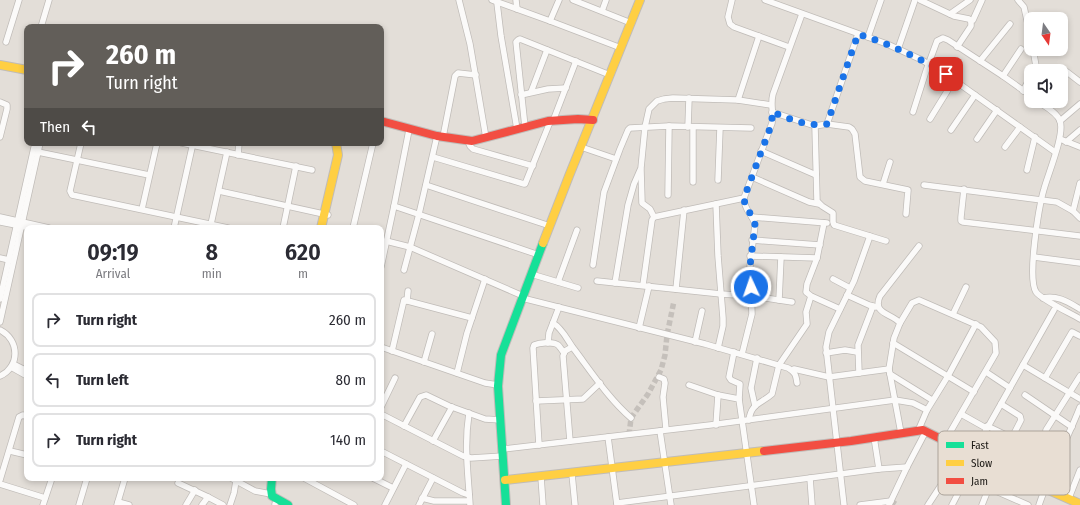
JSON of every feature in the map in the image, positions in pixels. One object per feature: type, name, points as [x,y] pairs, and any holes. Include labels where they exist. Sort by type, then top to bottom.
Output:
[{"type":"street","points":[[6,42],[18,0]]},
{"type":"street","points":[[42,24],[50,0]]},
{"type":"street","points":[[459,0],[470,44],[486,138]]},
{"type":"street","points":[[514,8],[516,0]]},
{"type":"street","points":[[550,21],[559,0]]},
{"type":"street","points":[[573,0],[583,2],[631,23]]},
{"type":"street","points":[[602,11],[606,0]]},
{"type":"street","points":[[506,505],[498,385],[501,355],[531,274],[640,0]]},
{"type":"street","points":[[732,0],[728,17],[730,24],[789,47]]},
{"type":"street","points":[[765,0],[773,1],[802,14],[868,37],[929,64],[976,95],[1055,152]]},
{"type":"street","points":[[868,37],[881,0]]},
{"type":"street","points":[[898,49],[915,0]]},
{"type":"street","points":[[950,14],[970,0]]},
{"type":"street","points":[[973,20],[982,0]]},
{"type":"street","points":[[1018,0],[1025,12]]},
{"type":"street","points":[[521,128],[495,1],[621,48]]},
{"type":"street","points":[[923,1],[950,14],[969,19],[971,26],[957,46]]},
{"type":"street","points":[[742,354],[750,325],[752,296],[750,256],[755,225],[746,208],[744,198],[772,123],[771,105],[773,94],[802,14]]},
{"type":"street","points":[[980,61],[1010,24]]},
{"type":"street","points":[[827,124],[858,34]]},
{"type":"street","points":[[738,100],[759,36]]},
{"type":"street","points":[[521,128],[521,95],[516,42],[520,39],[610,75]]},
{"type":"street","points":[[913,112],[937,41],[940,39],[948,40],[1023,91]]},
{"type":"street","points":[[1003,76],[1020,49]]},
{"type":"street","points":[[531,92],[547,50]]},
{"type":"street","points":[[0,60],[24,64]]},
{"type":"street","points":[[433,157],[525,184],[576,61]]},
{"type":"street","points":[[0,64],[24,69]]},
{"type":"street","points":[[404,270],[420,214],[433,157],[440,137],[455,76],[458,73],[476,75]]},
{"type":"street","points":[[1068,73],[1080,82]]},
{"type":"street","points":[[930,119],[954,80]]},
{"type":"street","points":[[521,95],[531,92],[566,88]]},
{"type":"street","points":[[951,130],[976,95]]},
{"type":"street","points":[[639,328],[646,285],[652,220],[654,217],[650,209],[644,205],[641,200],[641,168],[644,127],[649,109],[664,98],[738,100],[771,105]]},
{"type":"street","points":[[689,98],[693,182]]},
{"type":"street","points":[[0,102],[7,105],[8,109],[0,137]]},
{"type":"street","points":[[1060,121],[1080,104]]},
{"type":"street","points":[[1050,108],[1060,121],[1060,139],[1042,199],[1034,257],[1033,286],[1037,293],[1043,298],[1080,320]]},
{"type":"street","points":[[977,139],[997,110]]},
{"type":"street","points":[[772,112],[815,126],[827,124],[849,127],[852,129],[856,134],[860,178],[908,190],[906,214]]},
{"type":"street","points":[[384,122],[409,130],[468,141],[552,122],[582,118],[593,120]]},
{"type":"street","points":[[668,195],[669,126]]},
{"type":"street","points":[[593,265],[604,192],[628,130],[634,127],[669,126],[751,128]]},
{"type":"street","points":[[815,126],[817,198],[819,204]]},
{"type":"street","points":[[1005,148],[1020,127]]},
{"type":"street","points":[[718,180],[720,128]]},
{"type":"street","points":[[384,251],[409,130]]},
{"type":"street","points":[[1066,142],[1080,130]]},
{"type":"street","points":[[1027,170],[1035,137]]},
{"type":"street","points":[[1060,139],[1080,147]]},
{"type":"street","points":[[468,141],[473,149],[533,166]]},
{"type":"street","points":[[0,322],[34,146]]},
{"type":"street","points":[[0,299],[39,146]]},
{"type":"street","points":[[80,146],[76,160],[70,191],[71,193],[176,218],[215,225]]},
{"type":"street","points":[[142,209],[156,146]]},
{"type":"street","points":[[175,225],[193,146]]},
{"type":"street","points":[[202,146],[312,170]]},
{"type":"street","points":[[238,155],[239,146]]},
{"type":"street","points":[[326,225],[326,214],[338,155],[336,146]]},
{"type":"street","points":[[322,225],[343,156],[342,146]]},
{"type":"street","points":[[354,225],[372,146]]},
{"type":"street","points":[[581,147],[616,160]]},
{"type":"street","points":[[761,151],[816,175]]},
{"type":"street","points":[[38,152],[149,175]]},
{"type":"street","points":[[211,224],[227,152]]},
{"type":"street","points":[[883,184],[890,162]]},
{"type":"street","points":[[284,225],[296,166]]},
{"type":"street","points":[[615,283],[628,205],[634,184],[641,168]]},
{"type":"street","points":[[752,177],[809,202],[819,204],[833,213],[833,224]]},
{"type":"street","points":[[1073,211],[1080,183]]},
{"type":"street","points":[[426,185],[550,226]]},
{"type":"street","points":[[924,185],[1042,199],[1060,203],[1073,211],[1080,218]]},
{"type":"street","points":[[964,189],[961,217],[963,222],[1080,236]]},
{"type":"street","points":[[219,191],[326,214]]},
{"type":"street","points":[[654,217],[744,198]]},
{"type":"street","points":[[716,204],[723,326],[718,348]]},
{"type":"street","points":[[394,206],[539,254]]},
{"type":"street","points":[[676,289],[684,210]]},
{"type":"street","points":[[0,217],[24,226]]},
{"type":"street","points":[[752,217],[833,224],[886,241]]},
{"type":"street","points":[[0,222],[26,225]]},
{"type":"street","points":[[824,223],[817,258],[806,288],[808,294],[811,296],[840,309]]},
{"type":"street","points":[[558,282],[577,230]]},
{"type":"street","points":[[844,505],[826,353],[827,340],[829,332],[850,288],[870,236]]},
{"type":"street","points":[[752,240],[820,245]]},
{"type":"street","points":[[386,241],[410,247],[523,297],[757,358],[788,368],[796,374],[797,383]]},
{"type":"street","points":[[859,374],[857,352],[860,339],[880,296],[919,246]]},
{"type":"street","points":[[750,256],[817,258]]},
{"type":"street","points":[[779,300],[781,257]]},
{"type":"street","points":[[1034,257],[1080,263]]},
{"type":"street","points":[[0,258],[9,260]]},
{"type":"street","points":[[531,274],[578,288]]},
{"type":"street","points":[[457,373],[472,318],[485,279]]},
{"type":"street","points":[[833,279],[850,288]]},
{"type":"street","points":[[597,280],[752,296],[792,302]]},
{"type":"street","points":[[953,314],[966,287]]},
{"type":"street","points":[[407,301],[408,291]]},
{"type":"street","points":[[847,295],[876,307],[900,323]]},
{"type":"street","points":[[746,421],[755,406],[772,394],[779,366],[807,324],[806,312],[811,296]]},
{"type":"street","points":[[1043,298],[1051,296],[1061,299],[1080,309],[1080,301]]},
{"type":"street","points":[[392,351],[404,300],[472,318]]},
{"type":"street","points":[[901,433],[890,372],[893,343],[900,323],[910,306],[916,300],[976,324],[985,330],[993,339],[996,348],[996,353],[986,372],[952,431]]},
{"type":"street","points":[[548,343],[549,333],[558,307]]},
{"type":"street","points":[[985,431],[1054,310]]},
{"type":"street","points":[[696,342],[702,311]]},
{"type":"street","points":[[553,323],[564,333],[572,347],[600,383],[621,409],[631,418]]},
{"type":"street","points":[[860,505],[890,503],[908,467],[922,431],[927,410],[948,376],[976,324]]},
{"type":"street","points":[[0,330],[9,336],[13,344],[15,356],[12,366],[6,373],[0,376]]},
{"type":"street","points":[[1045,378],[1072,332],[1080,336]]},
{"type":"street","points":[[424,362],[432,334]]},
{"type":"street","points":[[540,445],[533,348],[537,343],[557,344],[564,353],[570,441]]},
{"type":"street","points":[[893,343],[974,392]]},
{"type":"street","points":[[564,353],[572,347]]},
{"type":"street","points":[[384,348],[457,373],[498,385]]},
{"type":"street","points":[[826,353],[845,350],[857,352]]},
{"type":"street","points":[[734,352],[730,380],[740,384],[739,399],[746,421],[754,505]]},
{"type":"street","points":[[755,406],[751,388],[757,358]]},
{"type":"street","points":[[1023,365],[1080,399]]},
{"type":"street","points":[[12,366],[24,370]]},
{"type":"street","points":[[12,366],[24,374]]},
{"type":"street","points":[[794,369],[829,377],[890,372],[932,400]]},
{"type":"street","points":[[986,372],[1010,388]]},
{"type":"street","points":[[1046,431],[1080,376]]},
{"type":"street","points":[[658,377],[664,379],[665,382],[663,397],[666,429]]},
{"type":"street","points":[[384,401],[395,378]]},
{"type":"street","points":[[536,401],[583,399],[600,383]]},
{"type":"street","points":[[689,385],[718,395],[739,399]]},
{"type":"street","points":[[404,426],[420,397],[424,395],[485,419],[501,420]]},
{"type":"street","points":[[716,425],[718,395]]},
{"type":"street","points":[[1025,395],[1072,426]]},
{"type":"street","points":[[384,416],[433,441],[471,458],[540,445],[660,431],[666,429],[716,425],[895,400],[909,402],[927,410]]},
{"type":"street","points":[[1001,404],[1021,418],[1015,431]]},
{"type":"street","points":[[433,441],[452,407]]},
{"type":"street","points":[[1070,431],[1080,407]]},
{"type":"street","points":[[469,413],[466,430],[469,500]]},
{"type":"street","points":[[961,414],[996,431]]},
{"type":"street","points":[[0,480],[10,451],[19,417],[24,415]]},
{"type":"street","points":[[660,431],[671,505]]},
{"type":"street","points":[[505,480],[665,463],[901,433],[922,431],[938,438]]},
{"type":"street","points":[[608,437],[617,504],[752,485],[908,467]]},
{"type":"street","points":[[874,437],[879,470]]},
{"type":"street","points":[[10,451],[24,454]]},
{"type":"street","points":[[384,453],[462,493],[469,500]]},
{"type":"street","points":[[384,505],[406,464]]},
{"type":"street","points":[[1069,498],[1080,470]]},
{"type":"street","points":[[572,474],[575,505]]},
{"type":"street","points":[[541,477],[543,505]]},
{"type":"street","points":[[419,505],[433,478]]},
{"type":"street","points":[[810,478],[812,505]]},
{"type":"street","points":[[43,505],[51,481]]},
{"type":"street","points":[[79,505],[86,481]]},
{"type":"street","points":[[124,481],[118,503],[129,505]]},
{"type":"street","points":[[232,505],[234,493],[233,481]]},
{"type":"street","points":[[237,481],[255,491],[268,493]]},
{"type":"street","points":[[267,481],[268,499],[280,504]]},
{"type":"street","points":[[268,493],[271,481]]},
{"type":"street","points":[[315,481],[354,505]]},
{"type":"street","points":[[379,481],[393,488]]},
{"type":"street","points":[[0,484],[46,498]]},
{"type":"street","points":[[178,484],[195,490],[223,505]]},
{"type":"street","points":[[186,505],[195,490]]},
{"type":"street","points":[[928,505],[938,490]]},
{"type":"street","points":[[952,505],[957,495]]},
{"type":"street","points":[[982,505],[986,495]]},
{"type":"street","points":[[1005,495],[1028,505]]},
{"type":"street","points":[[1039,505],[1042,495]]},
{"type":"street","points":[[1062,495],[1080,504]]},
{"type":"street","points":[[202,505],[208,497]]},
{"type":"street","points":[[422,498],[434,501],[469,500]]},
{"type":"tunnel","points":[[629,435],[631,418],[648,394],[661,370],[674,301]]},
{"type":"tunnel","points":[[891,501],[897,505]]},
{"type":"traffic: fast","points":[[506,505],[498,386],[501,355],[543,243]]},
{"type":"traffic: fast","points":[[272,481],[272,496],[288,505]]},
{"type":"traffic: slow","points":[[543,243],[640,0]]},
{"type":"traffic: slow","points":[[0,65],[24,69]]},
{"type":"traffic: slow","points":[[322,225],[338,155],[336,146]]},
{"type":"traffic: slow","points":[[505,480],[764,451]]},
{"type":"traffic: slow","points":[[1060,495],[1080,504]]},
{"type":"traffic: jam","points":[[384,122],[437,136],[472,141],[548,121],[578,119],[593,120]]},
{"type":"traffic: jam","points":[[764,451],[851,441],[923,430],[938,438]]},
{"type":"route","points":[[751,287],[751,246],[755,225],[754,220],[748,213],[744,204],[744,198],[772,123],[772,112],[815,126],[827,124],[858,34],[898,49],[922,60],[946,74]]}]
